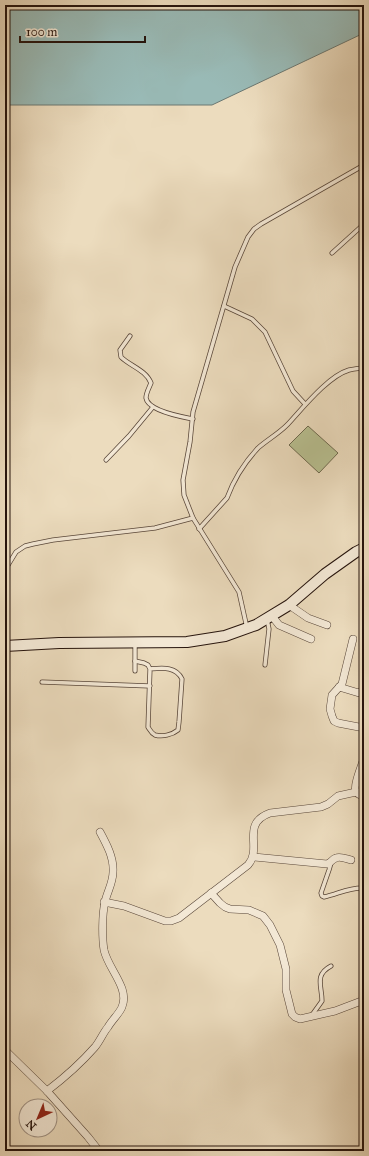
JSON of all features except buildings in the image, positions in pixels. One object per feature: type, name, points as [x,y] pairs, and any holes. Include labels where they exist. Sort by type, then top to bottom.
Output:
[{"type":"main road","points":[[5,646],[59,643],[188,642],[224,636],[256,625],[289,605],[325,574],[364,548]]},
{"type":"street","points":[[289,605],[308,618],[327,625]]},
{"type":"street","points":[[269,617],[280,625],[312,639]]},
{"type":"street","points":[[353,639],[342,684],[332,695],[330,709],[334,721],[364,728]]},
{"type":"street","points":[[339,687],[359,692],[363,690],[364,687]]},
{"type":"street","points":[[356,792],[355,788],[358,774],[364,758]]},
{"type":"street","points":[[104,902],[124,906],[165,921],[171,921],[179,918],[248,866],[253,857],[254,829],[256,823],[262,816],[270,813],[321,807],[328,804],[338,796],[356,792],[364,796]]},
{"type":"street","points":[[47,1091],[66,1076],[96,1046],[120,1011],[124,1001],[124,994],[104,952],[104,902],[113,872],[112,860],[108,846],[100,832]]},
{"type":"street","points":[[253,857],[327,864],[331,863],[334,858],[339,857],[351,860]]},
{"type":"street","points":[[211,893],[225,907],[230,909],[249,910],[263,916],[270,925],[280,945],[286,969],[286,990],[292,1014],[295,1017],[300,1019],[335,1011],[364,1000]]},
{"type":"street","points":[[5,1050],[47,1091],[99,1151]]},
{"type":"lane","points":[[247,628],[239,592],[199,529],[184,495],[183,480],[194,412],[235,267],[248,238],[254,229],[364,165]]},
{"type":"lane","points":[[332,253],[364,224]]},
{"type":"lane","points":[[224,306],[252,319],[265,332],[293,391],[305,404]]},
{"type":"lane","points":[[130,336],[120,350],[121,357],[141,370],[150,380],[151,383],[146,397],[148,402],[153,407],[171,415],[193,419]]},
{"type":"lane","points":[[199,529],[227,498],[241,470],[259,448],[286,426],[305,404],[331,380],[348,370],[364,368]]},
{"type":"lane","points":[[106,460],[129,436],[153,407]]},
{"type":"lane","points":[[5,570],[16,552],[25,546],[53,540],[155,528],[193,518]]},
{"type":"lane","points":[[265,665],[269,617]]},
{"type":"lane","points":[[135,642],[135,670]]},
{"type":"lane","points":[[135,661],[148,665],[150,668],[169,668],[180,675],[182,679],[178,730],[164,736],[155,735],[148,727],[150,668]]},
{"type":"lane","points":[[42,682],[150,686]]},
{"type":"lane","points":[[331,863],[321,893],[322,896],[324,897],[339,893],[355,887],[364,888]]},
{"type":"lane","points":[[311,1016],[322,1001],[321,976],[325,969],[331,966]]},
{"type":"green space","points":[[308,426],[338,453],[319,473],[289,445]]},
{"type":"water","points":[[5,5],[364,5],[364,33],[212,105],[5,105]]}]
